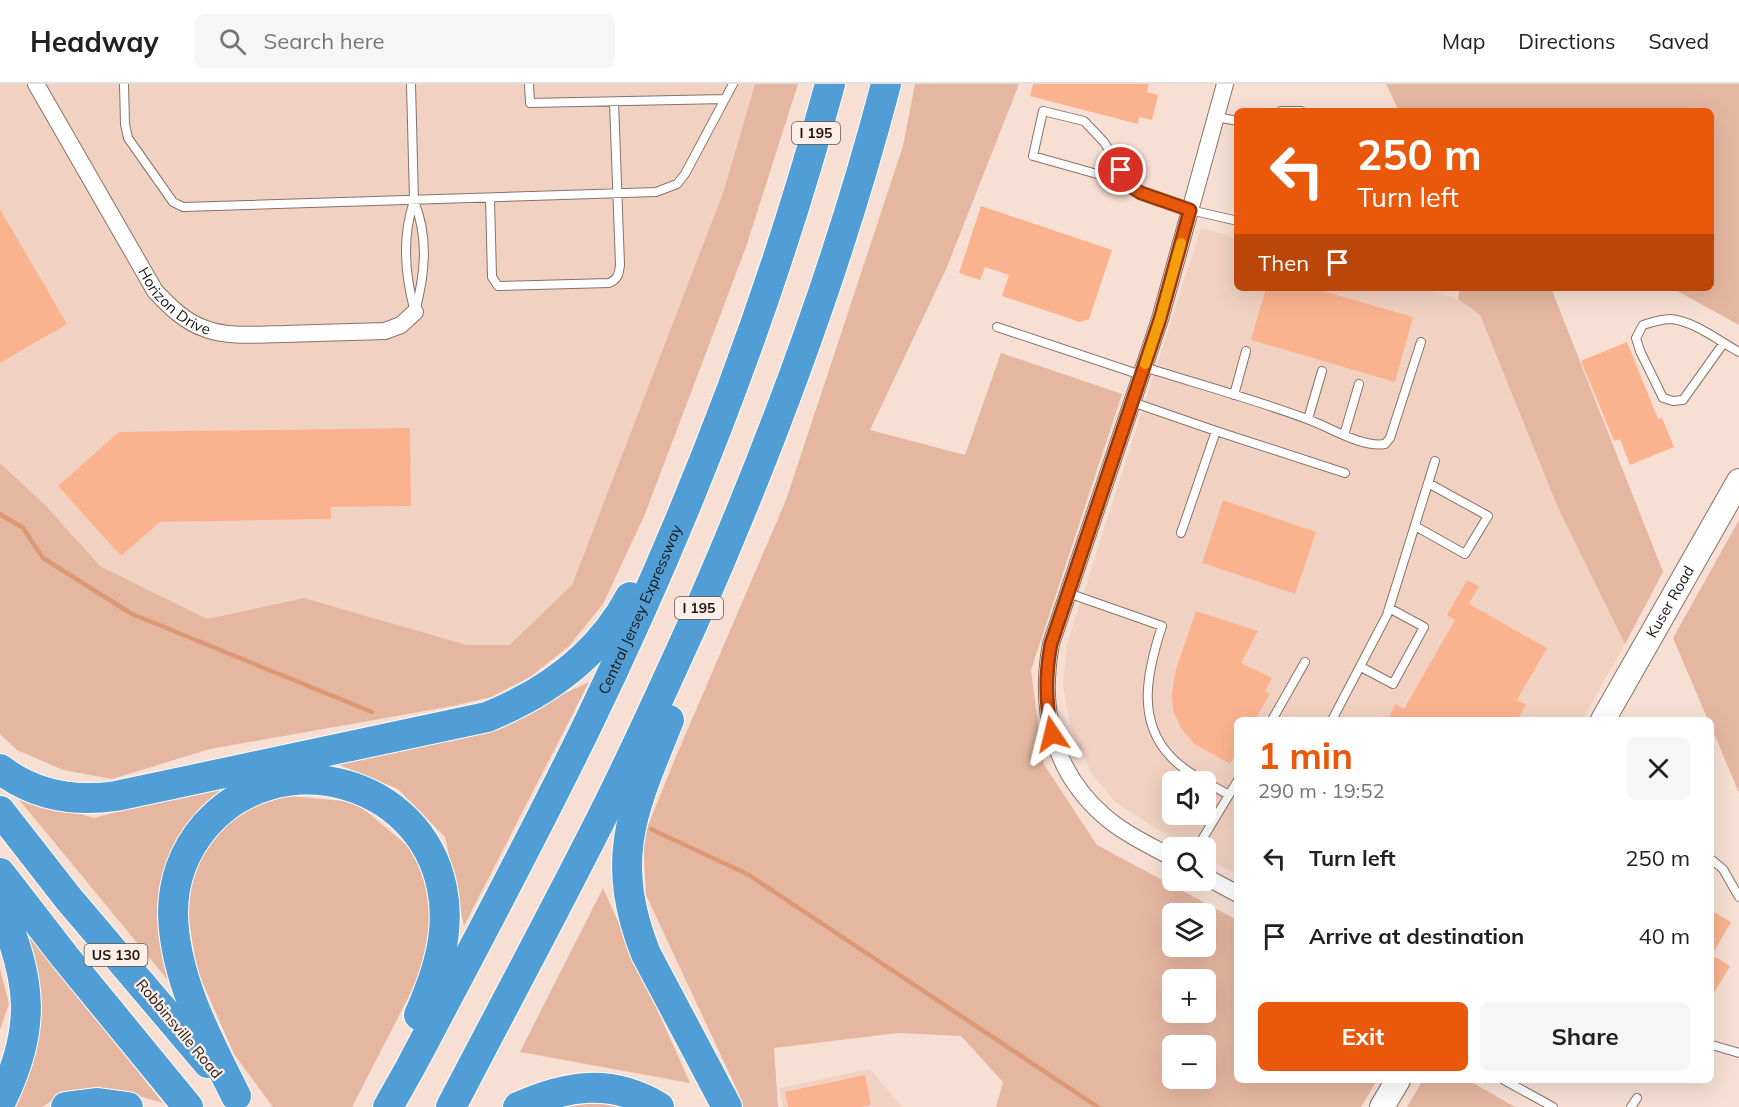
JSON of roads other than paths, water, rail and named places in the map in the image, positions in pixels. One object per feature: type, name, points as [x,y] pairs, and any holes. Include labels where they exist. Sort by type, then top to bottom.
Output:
[{"type":"highway","name":"Central Jersey Expressway","points":[[388,1107],[508,883],[586,728],[677,525],[735,378],[775,266],[830,84]]},
{"type":"highway","name":"I 195","points":[[451,1107],[602,818],[667,683],[727,545],[785,401],[852,204],[886,84]]},
{"type":"highway","points":[[0,769],[28,787],[51,795],[75,799],[95,799],[487,717],[513,706],[541,691],[585,656],[607,632],[626,605],[735,378]]},
{"type":"highway","points":[[727,1107],[646,954],[637,931],[629,903],[626,875],[627,846],[638,798],[702,640],[785,401]]},
{"type":"highway","points":[[240,1102],[199,1018],[182,971],[175,941],[173,914],[178,872],[199,834],[231,802],[274,783],[298,779],[319,779],[361,789],[382,800],[399,813],[415,830],[427,848],[442,887],[445,930],[437,970],[428,997],[378,1107]]},
{"type":"highway","name":"Robbinsville Road","points":[[0,811],[68,898],[240,1102]]},
{"type":"highway","name":"US 130","points":[[0,873],[65,957],[188,1107]]},
{"type":"highway","points":[[0,906],[21,963],[27,996],[27,1024],[21,1054],[0,1103]]},
{"type":"highway","points":[[518,1107],[545,1095],[589,1087],[613,1089],[635,1095],[659,1107]]},
{"type":"highway","points":[[66,1107],[98,1103],[128,1107]]},
{"type":"street","name":"Horizon Drive","points":[[36,84],[155,291],[188,321],[215,331],[246,335],[386,331],[401,325],[415,312]]},
{"type":"street","points":[[1162,852],[1122,829],[1103,815],[1076,784],[1060,756],[1047,711],[1046,687],[1051,644],[1160,319],[1225,84]]},
{"type":"street","name":"Kuser Road","points":[[1605,717],[1739,481]]},
{"type":"street","points":[[1216,882],[1234,892]]},
{"type":"street","points":[[1382,1107],[1396,1083]]},
{"type":"lane","points":[[124,84],[125,124],[128,138],[177,205],[183,207],[656,192],[677,184],[685,174],[733,84]]},
{"type":"lane","points":[[411,84],[414,201],[408,219],[406,236],[407,275],[415,312]]},
{"type":"lane","points":[[529,84],[530,104],[725,99]]},
{"type":"lane","points":[[490,198],[492,277],[498,286],[609,283],[615,280],[619,274],[614,102]]},
{"type":"lane","points":[[1122,181],[1121,170],[1110,152],[1084,121],[1042,111],[1033,156],[1122,181],[1141,193],[1190,210],[1234,220]]},
{"type":"lane","points":[[1216,117],[1234,120]]},
{"type":"lane","points":[[414,201],[421,217],[423,231],[424,275],[415,312]]},
{"type":"lane","points":[[1724,344],[1683,400],[1673,401],[1663,398],[1636,338],[1643,325],[1673,319],[1693,326],[1739,352]]},
{"type":"lane","points":[[997,327],[1142,371],[1234,395],[1308,419],[1344,435],[1376,445],[1385,444],[1390,438],[1421,342]]},
{"type":"lane","points":[[1234,395],[1246,351]]},
{"type":"lane","points":[[1308,419],[1322,371]]},
{"type":"lane","points":[[1344,435],[1359,384]]},
{"type":"lane","points":[[1132,402],[1345,473]]},
{"type":"lane","points":[[1181,533],[1216,431]]},
{"type":"lane","points":[[1334,717],[1389,608],[1435,461]]},
{"type":"lane","points":[[1415,526],[1465,554],[1488,516],[1428,483]]},
{"type":"lane","points":[[1068,593],[1162,626],[1150,663],[1147,690],[1157,739],[1177,762],[1228,795]]},
{"type":"lane","points":[[1361,667],[1394,684],[1424,627],[1389,608]]},
{"type":"lane","points":[[1274,717],[1305,662]]},
{"type":"lane","points":[[1203,837],[1234,786]]},
{"type":"lane","points":[[1714,862],[1723,869],[1739,897]]},
{"type":"lane","points":[[1714,1046],[1739,1053]]},
{"type":"lane","points":[[1509,1083],[1553,1107]]},
{"type":"lane","points":[[1631,1107],[1637,1098]]},
{"type":"waterway","points":[[0,514],[23,528],[43,558],[132,614],[372,712]]},
{"type":"waterway","points":[[651,829],[749,875],[1098,1107]]}]
